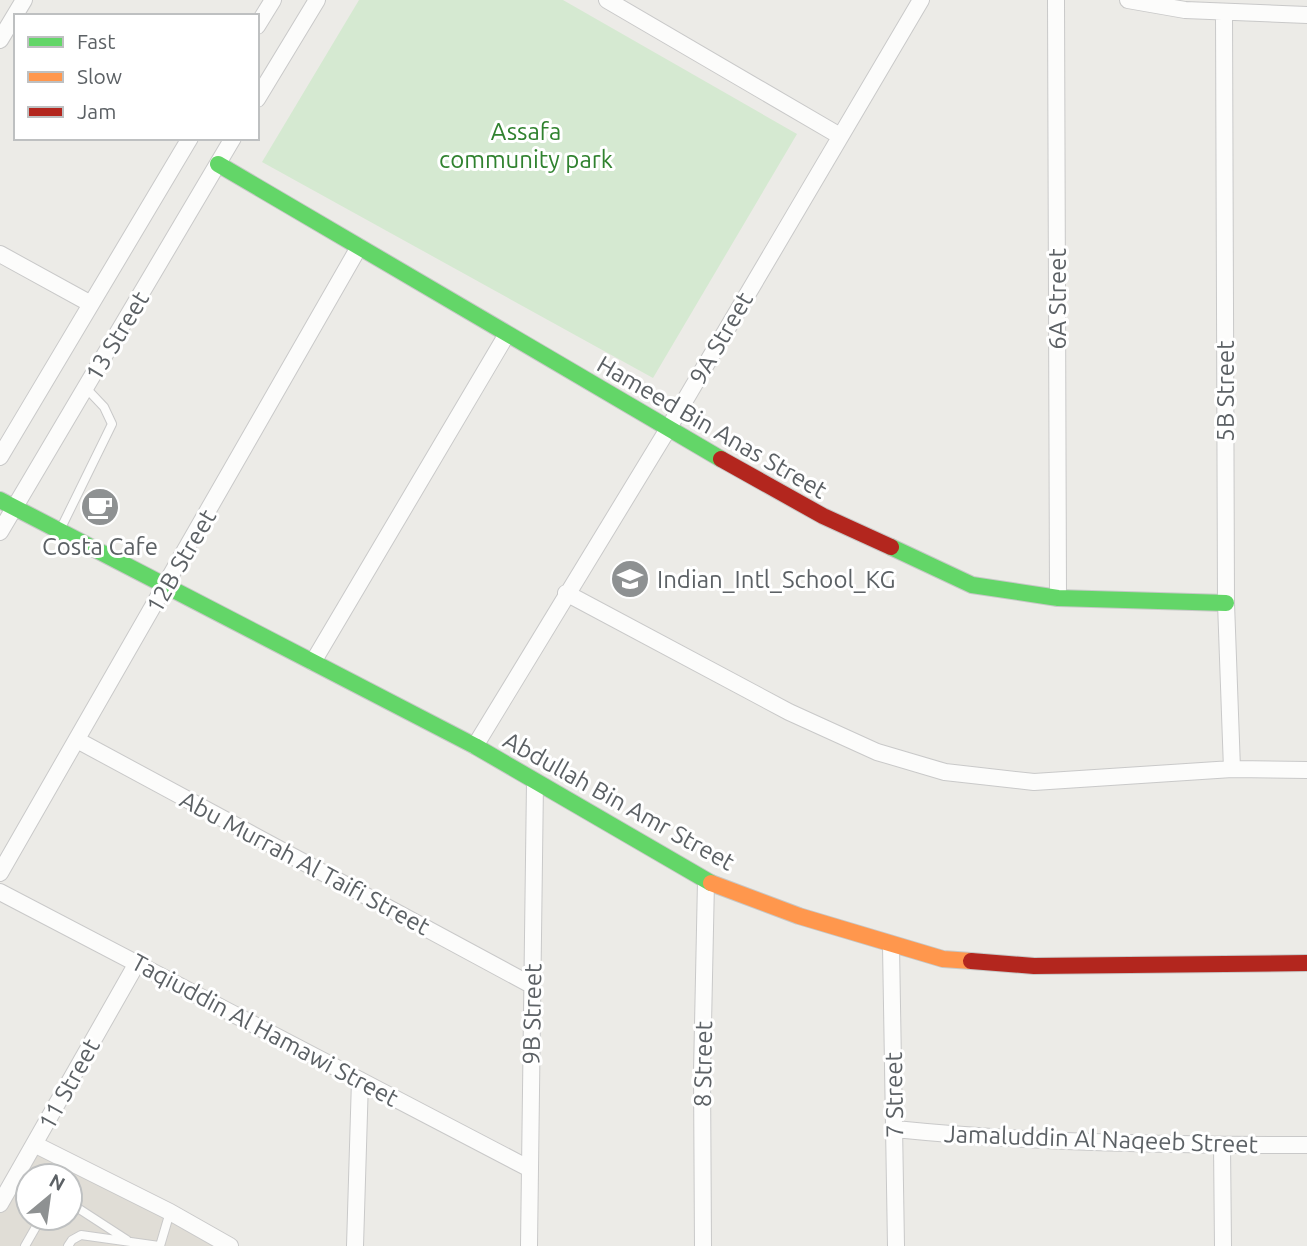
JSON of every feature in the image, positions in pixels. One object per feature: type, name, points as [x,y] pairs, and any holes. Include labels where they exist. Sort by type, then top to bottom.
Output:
[{"type":"street","points":[[3,29],[24,0]]},
{"type":"street","points":[[259,23],[272,0]]},
{"type":"street","points":[[259,96],[317,0]]},
{"type":"street","points":[[607,0],[840,136]]},
{"type":"street","name":"9A Street","points":[[475,746],[668,429],[921,0]]},
{"type":"street","name":"6A Street","points":[[1056,0],[1058,598]]},
{"type":"street","points":[[1128,0],[1185,10],[1307,15]]},
{"type":"street","name":"5B Street","points":[[1224,13],[1226,603],[1232,769]]},
{"type":"street","name":"13 Street","points":[[0,457],[189,140]]},
{"type":"street","name":"13 Street","points":[[0,532],[7,504],[86,388],[232,140]]},
{"type":"street","name":"Hameed Bin Anas Street","points":[[218,164],[668,429],[823,516],[972,585],[1058,598],[1226,603]]},
{"type":"street","name":"12B Street","points":[[0,873],[359,247]]},
{"type":"street","points":[[0,254],[91,304]]},
{"type":"street","points":[[313,662],[506,334]]},
{"type":"street","name":"Abdullah Bin Amr Street","points":[[7,504],[475,746],[706,881],[799,916],[943,959],[1034,966],[1307,963]]},
{"type":"street","points":[[566,593],[789,712],[877,752],[945,772],[1034,782],[1232,769],[1307,770]]},
{"type":"street","name":"Abu Murrah Al Taifi Street","points":[[77,740],[533,986]]},
{"type":"street","name":"9B Street","points":[[529,1246],[535,782]]},
{"type":"street","name":"8 Street","points":[[704,1246],[702,1073],[706,881]]},
{"type":"street","name":"Taqiuddin Al Hamawi Street","points":[[0,892],[530,1169]]},
{"type":"street","name":"7 Street","points":[[891,945],[896,1246]]},
{"type":"street","name":"11 Street","points":[[0,1204],[137,964]]},
{"type":"street","points":[[355,1246],[360,1080]]},
{"type":"street","name":"Jamaluddin Al Naqeeb Street","points":[[895,1129],[989,1139],[1123,1145],[1307,1145]]},
{"type":"street","points":[[36,1145],[170,1212],[230,1246]]},
{"type":"street","points":[[1222,1145],[1223,1246]]},
{"type":"lane","points":[[60,531],[113,424],[104,407],[86,388]]},
{"type":"lane","points":[[68,1246],[72,1240],[81,1236],[127,1244],[160,1246],[170,1212]]},
{"type":"lane","points":[[84,1213],[127,1244]]},
{"type":"shaded area","points":[[36,1145],[69,1162],[26,1162]]},
{"type":"shaded area","points":[[84,1170],[230,1246],[0,1246],[0,1204],[14,1181],[14,1232],[84,1232]]},
{"type":"green space","name":"Assafa community park","points":[[359,0],[563,0],[797,134],[653,378],[262,162]]},
{"type":"traffic: fast","points":[[218,164],[721,459]]},
{"type":"traffic: fast","points":[[0,500],[475,746],[711,883]]},
{"type":"traffic: fast","points":[[891,547],[972,585],[1058,598],[1226,603]]},
{"type":"traffic: slow","points":[[711,883],[799,916],[943,959],[971,961]]},
{"type":"traffic: jam","points":[[721,459],[823,516],[891,547]]},
{"type":"traffic: jam","points":[[971,961],[1034,966],[1307,963]]},
{"type":"place","name":"Costa Cafe","points":[[100,507]]},
{"type":"place","name":"Indian_Intl_School_KG","points":[[630,579]]}]
